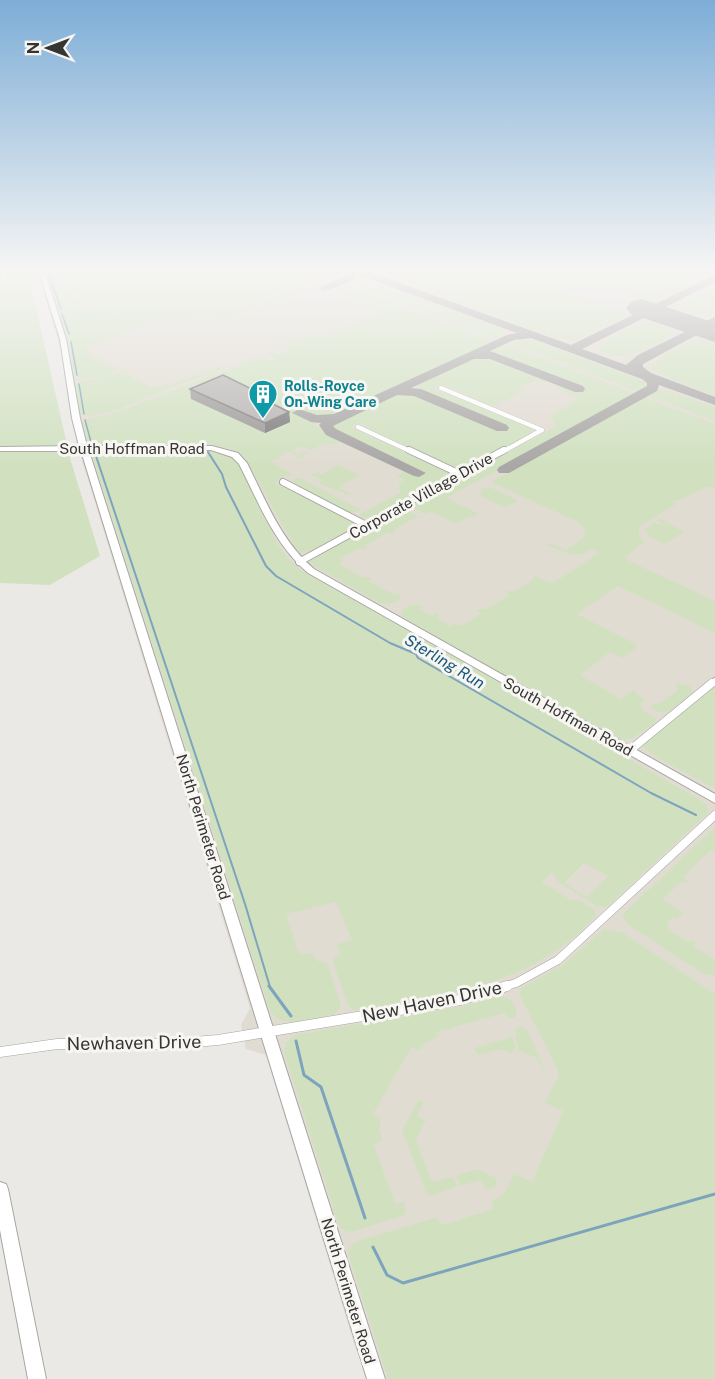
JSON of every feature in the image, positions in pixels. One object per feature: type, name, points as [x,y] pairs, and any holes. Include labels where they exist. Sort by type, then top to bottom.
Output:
[{"type":"street","name":"North Perimeter Road","points":[[62,336],[76,418],[84,449],[376,1379]]},
{"type":"street","name":"Corporate Village Drive","points":[[299,562],[543,430],[441,388]]},
{"type":"street","points":[[358,427],[460,474]]},
{"type":"street","name":"South Hoffman Road","points":[[0,449],[212,448],[235,455],[243,464],[285,545],[299,562],[407,626],[715,799]]},
{"type":"street","points":[[283,482],[366,525]]},
{"type":"street","points":[[629,751],[715,681]]},
{"type":"street","name":"New Haven Drive","points":[[268,1033],[467,998],[495,991],[526,978],[569,952],[715,815]]},
{"type":"street","name":"Newhaven Drive","points":[[0,1052],[57,1044],[188,1043],[268,1033]]},
{"type":"street","points":[[0,1189],[37,1379]]},
{"type":"shaded area","points":[[56,336],[715,336],[715,1379],[369,1379],[355,1347],[266,1055],[246,1049],[241,1025],[250,1008],[81,457],[70,452],[69,446],[77,442],[71,418],[63,359]]},
{"type":"green space","points":[[0,336],[43,336],[70,458],[100,556],[50,585],[0,583]]},
{"type":"green space","points":[[67,336],[115,336],[89,348],[88,351],[91,354],[89,356],[117,369],[108,374],[90,378],[74,375]]},
{"type":"green space","points":[[306,336],[480,336],[492,341],[313,425],[342,439],[337,444],[326,443],[311,450],[301,446],[292,451],[298,454],[303,451],[308,454],[292,461],[298,456],[288,451],[279,456],[281,458],[270,461],[293,475],[281,477],[275,482],[277,485],[290,488],[356,525],[354,529],[312,551],[298,553],[247,461],[230,449],[215,446],[94,446],[88,443],[82,423],[87,419],[109,415],[256,359],[265,358],[272,361],[276,359],[268,355],[269,352],[280,354],[288,350],[278,348]]},
{"type":"green space","points":[[552,336],[579,336],[574,338]]},
{"type":"green space","points":[[669,336],[645,350],[625,356],[607,354],[599,349],[612,338]]},
{"type":"green space","points":[[522,339],[533,340],[644,381],[648,387],[639,392],[513,344]]},
{"type":"green space","points":[[715,342],[715,395],[683,384],[652,369],[652,364],[676,349],[688,343]]},
{"type":"green space","points":[[510,346],[636,394],[447,498],[479,514],[473,518],[470,516],[455,524],[431,512],[426,514],[413,508],[412,504],[556,426],[551,416],[577,400],[556,387],[565,386],[578,390],[582,388],[493,352],[494,348]]},
{"type":"green space","points":[[481,356],[546,378],[547,382],[534,381],[519,387],[524,390],[504,401],[498,401],[500,403],[493,406],[443,385],[438,385],[434,389],[531,427],[533,432],[476,464],[456,469],[370,430],[365,425],[354,424],[351,428],[446,470],[450,475],[375,518],[360,518],[360,514],[400,493],[399,483],[404,480],[397,476],[408,470],[417,475],[422,472],[342,434],[333,429],[332,425],[398,393],[408,393],[435,400],[502,430],[507,428],[417,388],[419,383]]},
{"type":"green space","points":[[226,365],[226,368],[111,412],[80,414],[75,385],[79,383],[122,372],[150,387],[166,386]]},
{"type":"green space","points":[[657,390],[670,391],[715,407],[715,421],[647,395]]},
{"type":"green space","points":[[643,397],[715,424],[715,487],[701,489],[674,501],[676,504],[640,526],[638,533],[644,542],[626,557],[629,561],[715,601],[715,633],[618,586],[577,614],[636,644],[637,647],[622,658],[610,652],[580,675],[621,699],[635,689],[635,692],[645,700],[641,703],[641,709],[655,718],[656,722],[633,738],[623,741],[403,618],[401,613],[407,607],[419,605],[422,606],[419,609],[432,616],[435,613],[440,616],[437,618],[450,626],[455,623],[461,626],[481,613],[477,611],[481,608],[485,610],[509,595],[506,592],[509,590],[513,592],[534,579],[533,575],[553,583],[599,553],[592,549],[580,554],[570,554],[547,545],[550,543],[566,550],[583,538],[586,530],[576,521],[492,481]]},
{"type":"green space","points":[[102,451],[217,452],[231,456],[237,462],[277,543],[287,557],[301,570],[547,709],[569,725],[699,799],[707,805],[708,813],[607,907],[596,906],[556,880],[555,875],[551,873],[542,882],[571,900],[581,901],[595,910],[596,916],[575,936],[532,965],[486,984],[461,991],[373,1010],[353,1010],[347,1003],[333,962],[334,958],[340,954],[337,944],[352,940],[336,902],[286,914],[299,954],[313,953],[316,960],[328,964],[341,1006],[335,1014],[299,1022],[289,1022],[274,1016],[269,1009],[93,458],[94,454]],"holes":[[[584,863],[608,876],[587,897],[564,883]]]},
{"type":"green space","points":[[338,465],[359,475],[339,487],[352,494],[350,495],[318,483],[321,480],[306,473],[322,474]]},
{"type":"green space","points":[[296,478],[361,510],[348,512],[295,485],[293,481]]},
{"type":"green space","points":[[484,488],[492,488],[519,501],[504,507],[481,496],[480,491]]},
{"type":"green space","points":[[400,511],[408,511],[420,518],[415,518],[393,530],[396,532],[392,534],[388,532],[365,546],[367,548],[363,550],[360,548],[340,559],[343,562],[339,564],[363,578],[367,576],[371,578],[368,581],[395,595],[398,593],[401,596],[400,600],[389,604],[379,603],[309,563],[315,557]]},
{"type":"green space","points":[[660,518],[684,531],[666,544],[650,537],[645,530],[653,523],[669,526],[656,521]]},
{"type":"green space","points":[[677,683],[690,686],[693,693],[673,710],[662,712],[650,708],[652,703],[659,704],[679,689],[676,686]]},
{"type":"green space","points":[[715,684],[715,789],[658,758],[643,747],[645,741]]},
{"type":"green space","points":[[715,827],[715,852],[711,850],[683,877],[689,883],[682,881],[663,899],[683,912],[677,919],[672,918],[667,923],[669,926],[667,929],[688,942],[694,940],[696,942],[694,946],[715,960],[715,975],[708,975],[630,926],[622,915]]},
{"type":"green space","points":[[604,929],[622,932],[715,994],[715,1379],[388,1379],[348,1254],[350,1247],[355,1242],[431,1219],[437,1218],[442,1225],[493,1209],[492,1201],[504,1194],[514,1174],[532,1182],[563,1111],[545,1103],[558,1076],[558,1070],[519,994],[521,988],[563,965]]},
{"type":"green space","points":[[499,996],[506,997],[512,1003],[517,1012],[515,1018],[509,1018],[505,1013],[436,1032],[438,1037],[426,1043],[419,1050],[411,1048],[373,1114],[381,1120],[379,1129],[382,1140],[374,1145],[395,1203],[404,1202],[406,1213],[351,1232],[345,1231],[339,1226],[284,1052],[286,1042],[295,1035],[468,1005]]},
{"type":"green space","points":[[520,1026],[527,1030],[547,1075],[537,1058],[517,1050],[519,1046],[514,1037],[517,1036],[515,1029]]},
{"type":"green space","points":[[512,1037],[516,1046],[512,1054],[500,1049],[478,1055],[474,1048]]},
{"type":"green space","points":[[418,1100],[424,1102],[417,1116],[426,1120],[416,1140],[432,1182],[453,1177],[457,1187],[429,1196],[402,1130]]},
{"type":"green space","points":[[477,1169],[496,1178],[495,1187],[486,1189],[481,1180],[460,1186],[456,1176]]},
{"type":"building","points":[[223,375],[274,400],[269,402],[289,412],[265,423],[190,389]]},
{"type":"waterway","points":[[71,342],[77,375]]},
{"type":"waterway","points":[[79,384],[84,414]]},
{"type":"waterway","points":[[85,420],[91,442]]},
{"type":"waterway","name":"Sterling Run","points":[[208,452],[222,474],[226,487],[266,566],[276,576],[390,643],[416,654],[418,658],[651,793],[696,815]]},
{"type":"waterway","points":[[96,456],[245,904],[270,987]]},
{"type":"waterway","points":[[269,986],[291,1016]]},
{"type":"waterway","points":[[296,1041],[304,1075],[321,1087],[365,1218]]},
{"type":"waterway","points":[[373,1247],[387,1275],[403,1283],[715,1194]]},
{"type":"taxiway","points":[[419,473],[331,432],[326,425],[332,420],[511,337],[517,336]]},
{"type":"taxiway","points":[[537,336],[646,376]]},
{"type":"taxiway","points":[[572,349],[597,336]]},
{"type":"taxiway","points":[[641,359],[684,336]]},
{"type":"taxiway","points":[[473,355],[492,355],[579,389]]},
{"type":"taxiway","points":[[632,364],[641,359]]},
{"type":"taxiway","points":[[641,359],[637,363],[637,368],[646,376]]},
{"type":"taxiway","points":[[504,470],[653,388],[653,382],[646,376]]},
{"type":"taxiway","points":[[646,376],[715,401]]},
{"type":"taxiway","points":[[396,391],[416,392],[502,428]]},
{"type":"taxiway","points":[[299,413],[316,419],[336,418]]},
{"type":"place","name":"Rolls-Royce On-Wing Care","points":[[263,420]]}]
